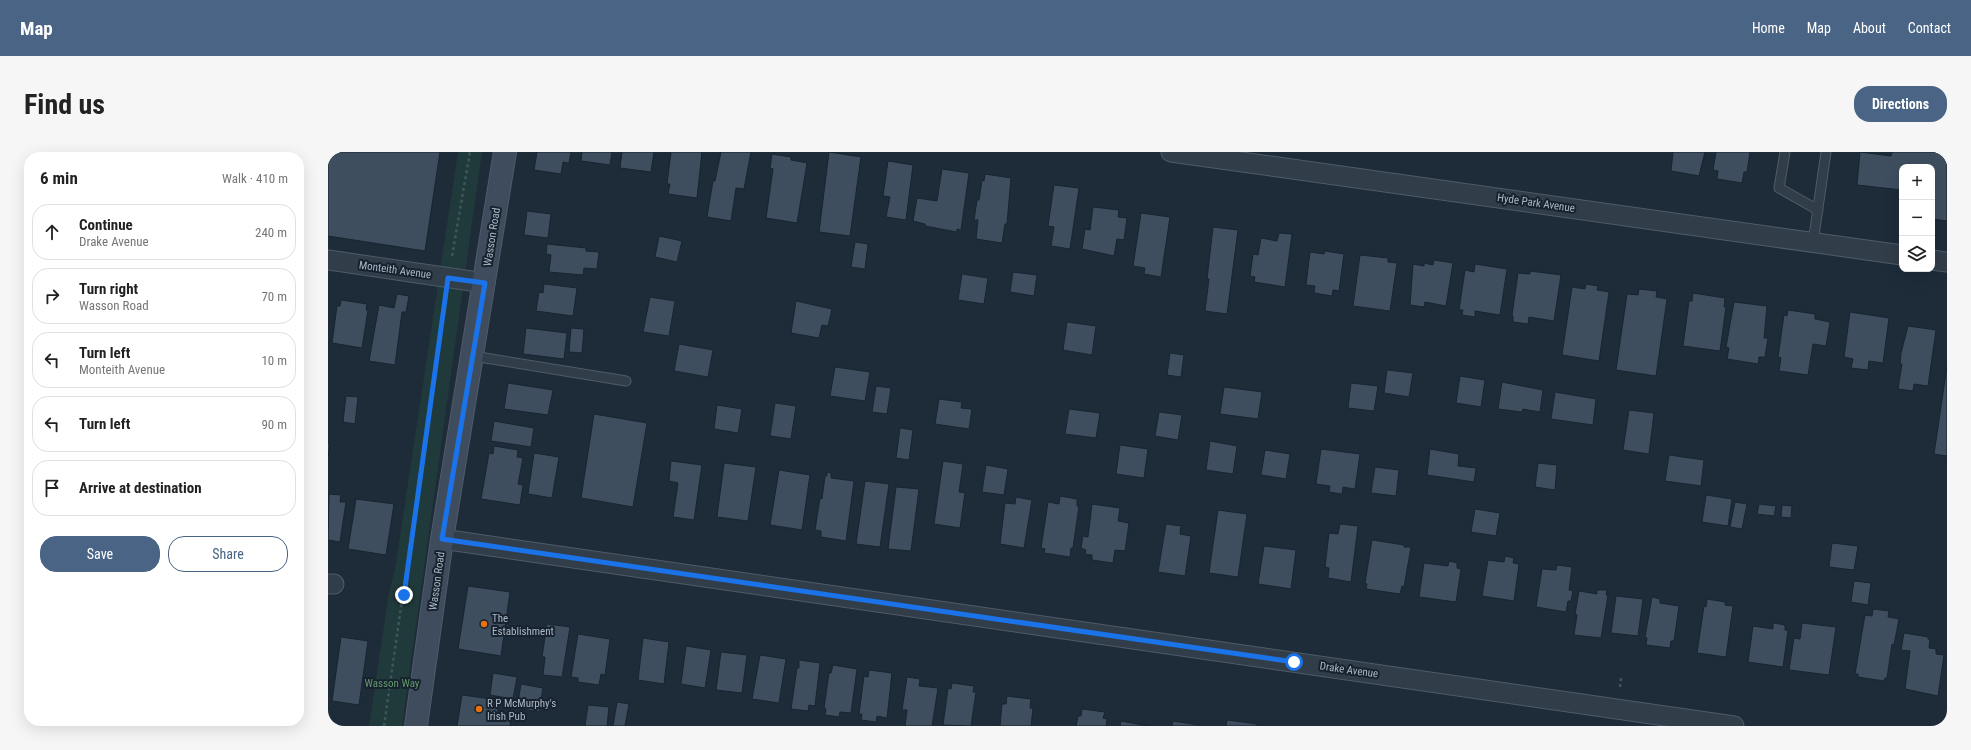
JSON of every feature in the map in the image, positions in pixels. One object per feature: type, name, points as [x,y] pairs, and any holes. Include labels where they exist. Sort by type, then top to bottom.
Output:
[{"type":"street","name":"Wasson Road","points":[[416,726],[442,539],[485,283],[505,152]]},
{"type":"street","name":"Hyde Park Avenue","points":[[1171,152],[1899,255]]},
{"type":"street","name":"Monteith Avenue","points":[[328,260],[485,283]]},
{"type":"street","points":[[1935,260],[1947,262]]},
{"type":"street","name":"Drake Avenue","points":[[442,539],[1638,719],[1734,726]]},
{"type":"lane","points":[[1785,152],[1780,188],[1818,210]]},
{"type":"lane","points":[[1813,243],[1826,152]]},
{"type":"lane","points":[[473,356],[626,381]]},
{"type":"path","points":[[384,726],[448,278],[470,152]]},
{"type":"green space","name":"Wasson Way","points":[[458,152],[482,152],[402,726],[369,726],[389,592],[395,569]]},
{"type":"building","points":[[328,152],[440,152],[425,251],[328,236]]},
{"type":"building","points":[[537,152],[571,152],[569,163],[563,162],[561,174],[534,170]]},
{"type":"building","points":[[582,152],[612,152],[610,165],[581,161]]},
{"type":"building","points":[[622,152],[654,152],[651,172],[620,168]]},
{"type":"building","points":[[671,152],[702,152],[697,198],[668,194],[670,184],[667,184]]},
{"type":"building","points":[[721,152],[751,152],[744,189],[736,188],[731,221],[707,217],[713,181],[715,181]]},
{"type":"building","points":[[829,152],[861,157],[850,236],[819,232]]},
{"type":"building","points":[[1673,152],[1705,152],[1699,176],[1671,171]]},
{"type":"building","points":[[1716,152],[1750,152],[1747,172],[1744,172],[1742,183],[1717,179],[1718,171],[1713,170]]},
{"type":"building","points":[[1860,152],[1891,156],[1892,152],[1947,152],[1947,221],[1935,219],[1935,164],[1899,164],[1899,190],[1857,185]]},
{"type":"building","points":[[772,154],[791,157],[791,160],[807,163],[797,223],[766,218],[773,169],[770,168]]},
{"type":"building","points":[[888,161],[913,165],[906,220],[886,217],[890,197],[883,196]]},
{"type":"building","points":[[942,169],[969,173],[961,230],[957,229],[957,232],[925,226],[925,224],[913,221],[917,198],[937,201]]},
{"type":"building","points":[[985,174],[1011,178],[1007,224],[1005,224],[1002,243],[976,239],[978,220],[974,220],[977,200],[979,200],[982,180],[984,181]]},
{"type":"building","points":[[1054,185],[1079,188],[1070,249],[1051,246],[1054,227],[1048,226]]},
{"type":"building","points":[[1093,207],[1119,210],[1118,217],[1127,218],[1124,240],[1117,239],[1114,256],[1082,249],[1085,229],[1090,230]]},
{"type":"building","points":[[527,211],[551,214],[548,238],[524,235]]},
{"type":"building","points":[[1141,213],[1170,217],[1161,277],[1144,274],[1145,268],[1133,266]]},
{"type":"building","points":[[1213,227],[1238,230],[1227,314],[1205,311]]},
{"type":"building","points":[[1279,233],[1292,234],[1285,287],[1254,282],[1255,277],[1250,276],[1253,254],[1258,255],[1261,238],[1277,241]]},
{"type":"building","points":[[659,236],[682,241],[677,262],[655,257]]},
{"type":"building","points":[[855,242],[868,244],[865,269],[851,267]]},
{"type":"building","points":[[547,244],[586,248],[586,251],[599,252],[597,269],[584,268],[583,275],[549,272],[551,255],[546,254]]},
{"type":"building","points":[[1325,251],[1344,254],[1339,291],[1333,290],[1332,296],[1314,293],[1315,286],[1306,285],[1310,252],[1324,254]]},
{"type":"building","points":[[1360,255],[1388,258],[1388,262],[1397,263],[1390,311],[1353,306]]},
{"type":"building","points":[[1434,260],[1453,263],[1446,306],[1425,302],[1424,307],[1410,305],[1413,264],[1424,266],[1424,263],[1433,265]]},
{"type":"building","points":[[1475,264],[1507,269],[1500,315],[1475,311],[1475,317],[1462,315],[1463,310],[1459,310],[1465,270],[1474,272]]},
{"type":"building","points":[[1530,271],[1561,275],[1554,321],[1529,317],[1528,324],[1513,322],[1512,315],[1518,273],[1530,274]]},
{"type":"building","points":[[1013,272],[1037,275],[1034,296],[1010,292]]},
{"type":"building","points":[[962,274],[988,278],[984,304],[958,300]]},
{"type":"building","points":[[544,284],[577,288],[573,316],[536,311],[539,292],[543,293]]},
{"type":"building","points":[[1586,284],[1598,286],[1597,290],[1609,292],[1599,361],[1562,355],[1572,287],[1585,289]]},
{"type":"building","points":[[1639,289],[1657,291],[1656,297],[1667,299],[1656,376],[1616,370],[1627,294],[1638,295]]},
{"type":"building","points":[[1693,293],[1725,298],[1724,307],[1726,307],[1720,351],[1683,346],[1689,301],[1692,301]]},
{"type":"building","points":[[397,294],[409,296],[406,312],[402,312],[395,365],[369,361],[379,305],[394,308]]},
{"type":"building","points":[[650,297],[675,301],[669,336],[643,332]]},
{"type":"building","points":[[341,300],[367,304],[366,310],[368,310],[362,348],[332,343],[337,306],[340,306]]},
{"type":"building","points":[[796,301],[832,309],[828,326],[822,325],[819,338],[791,333]]},
{"type":"building","points":[[1734,302],[1767,306],[1764,338],[1768,338],[1765,357],[1759,357],[1758,364],[1727,359],[1729,348],[1726,347]]},
{"type":"building","points":[[1788,310],[1815,314],[1815,319],[1830,322],[1826,346],[1813,344],[1808,375],[1779,371],[1781,358],[1778,357],[1784,315],[1787,316]]},
{"type":"building","points":[[1850,312],[1889,318],[1883,363],[1869,361],[1868,370],[1851,368],[1853,359],[1844,357]]},
{"type":"building","points":[[1067,322],[1096,326],[1092,355],[1063,350]]},
{"type":"building","points":[[1908,326],[1936,330],[1928,386],[1914,384],[1913,391],[1898,389],[1902,364],[1900,364],[1901,353]]},
{"type":"building","points":[[526,328],[567,333],[564,359],[523,354]]},
{"type":"building","points":[[571,328],[584,329],[582,353],[569,352]]},
{"type":"building","points":[[679,344],[713,350],[708,377],[674,371]]},
{"type":"building","points":[[1170,353],[1184,355],[1181,377],[1167,375]]},
{"type":"building","points":[[1947,366],[1947,456],[1934,454]]},
{"type":"building","points":[[835,367],[870,372],[865,401],[830,396]]},
{"type":"building","points":[[1387,370],[1413,373],[1409,397],[1384,393]]},
{"type":"building","points":[[1460,376],[1485,380],[1481,407],[1456,403]]},
{"type":"building","points":[[1502,382],[1543,390],[1540,412],[1523,409],[1522,412],[1498,409]]},
{"type":"building","points":[[508,383],[553,390],[548,415],[504,409]]},
{"type":"building","points":[[1351,383],[1378,386],[1374,411],[1348,408]]},
{"type":"building","points":[[876,386],[891,388],[887,414],[872,412]]},
{"type":"building","points":[[1224,387],[1262,392],[1258,419],[1220,414]]},
{"type":"building","points":[[1555,392],[1596,399],[1593,425],[1551,419]]},
{"type":"building","points":[[346,396],[358,397],[355,424],[343,422]]},
{"type":"building","points":[[939,399],[962,402],[961,408],[972,409],[969,429],[935,424]]},
{"type":"building","points":[[775,403],[796,406],[791,439],[770,436]]},
{"type":"building","points":[[717,405],[742,409],[738,433],[714,429]]},
{"type":"building","points":[[1069,409],[1100,413],[1096,438],[1065,434]]},
{"type":"building","points":[[1629,410],[1654,413],[1649,454],[1623,450]]},
{"type":"building","points":[[1159,412],[1182,415],[1178,440],[1155,436]]},
{"type":"building","points":[[594,414],[647,423],[633,507],[581,498]]},
{"type":"building","points":[[494,421],[534,428],[531,447],[491,441]]},
{"type":"building","points":[[900,428],[913,430],[909,460],[896,458]]},
{"type":"building","points":[[1210,441],[1237,446],[1233,474],[1206,470]]},
{"type":"building","points":[[328,443],[330,443],[328,458]]},
{"type":"building","points":[[1120,445],[1148,449],[1144,478],[1116,474]]},
{"type":"building","points":[[494,446],[518,450],[517,457],[523,458],[518,484],[523,485],[520,505],[481,499],[489,453],[493,454]]},
{"type":"building","points":[[1321,449],[1360,454],[1355,489],[1343,487],[1342,494],[1329,492],[1330,486],[1316,484]]},
{"type":"building","points":[[1430,449],[1459,454],[1458,466],[1476,468],[1474,482],[1427,475]]},
{"type":"building","points":[[1265,450],[1290,454],[1286,479],[1261,475]]},
{"type":"building","points":[[534,453],[559,457],[552,498],[528,494]]},
{"type":"building","points":[[1669,455],[1704,460],[1701,486],[1665,481]]},
{"type":"building","points":[[671,461],[702,465],[694,520],[673,517],[678,483],[669,481]]},
{"type":"building","points":[[943,461],[963,464],[959,492],[965,493],[960,528],[934,524]]},
{"type":"building","points":[[724,463],[756,467],[748,521],[717,517]]},
{"type":"building","points":[[1538,463],[1557,465],[1555,490],[1535,487]]},
{"type":"building","points":[[986,465],[1008,469],[1004,495],[982,492]]},
{"type":"building","points":[[1375,467],[1399,470],[1396,496],[1371,493]]},
{"type":"building","points":[[779,470],[810,475],[802,530],[770,525]]},
{"type":"building","points":[[827,472],[831,473],[831,478],[854,481],[846,541],[821,537],[821,531],[815,530],[820,498],[822,499],[825,476],[827,476]]},
{"type":"building","points":[[865,481],[889,484],[880,547],[856,544]]},
{"type":"building","points":[[896,487],[919,489],[911,551],[888,549]]},
{"type":"building","points":[[329,494],[341,495],[340,502],[346,502],[340,542],[328,540]]},
{"type":"building","points":[[1706,495],[1732,499],[1728,526],[1702,522]]},
{"type":"building","points":[[1060,496],[1077,499],[1077,506],[1079,506],[1073,548],[1071,548],[1070,557],[1044,553],[1045,549],[1041,548],[1048,502],[1059,504]]},
{"type":"building","points":[[1016,497],[1032,500],[1024,548],[1000,544],[1005,503],[1015,504]]},
{"type":"building","points":[[356,499],[394,504],[386,555],[348,549]]},
{"type":"building","points":[[1735,502],[1747,504],[1742,529],[1730,527]]},
{"type":"building","points":[[1092,504],[1120,508],[1118,521],[1129,523],[1125,551],[1115,550],[1113,563],[1092,560],[1092,555],[1085,554],[1086,550],[1081,548],[1083,536],[1088,537]]},
{"type":"building","points":[[1759,504],[1776,506],[1774,516],[1757,514]]},
{"type":"building","points":[[1782,505],[1792,506],[1791,518],[1781,517]]},
{"type":"building","points":[[1475,509],[1500,513],[1496,536],[1471,532]]},
{"type":"building","points":[[1218,510],[1247,514],[1238,577],[1209,573]]},
{"type":"building","points":[[1166,524],[1181,526],[1180,534],[1191,536],[1185,576],[1158,572]]},
{"type":"building","points":[[1340,524],[1358,526],[1351,582],[1328,578],[1329,568],[1325,567],[1329,533],[1338,534]]},
{"type":"building","points":[[1372,540],[1404,545],[1404,547],[1411,547],[1404,587],[1402,586],[1400,594],[1366,589],[1367,584],[1365,583]]},
{"type":"building","points":[[1832,543],[1858,546],[1854,570],[1829,567]]},
{"type":"building","points":[[1264,546],[1296,550],[1291,589],[1258,584]]},
{"type":"building","points":[[1505,556],[1514,558],[1513,563],[1519,564],[1514,601],[1482,596],[1488,560],[1504,562]]},
{"type":"building","points":[[1449,561],[1457,563],[1457,568],[1461,569],[1456,602],[1419,597],[1424,563],[1448,566]]},
{"type":"building","points":[[1557,565],[1572,567],[1569,590],[1573,591],[1571,601],[1568,601],[1566,612],[1536,607],[1542,569],[1556,570]]},
{"type":"building","points":[[1854,581],[1871,583],[1868,605],[1851,602]]},
{"type":"building","name":"The Establishment","points":[[468,586],[510,592],[501,656],[458,649]]},
{"type":"building","points":[[1597,590],[1607,590],[1606,595],[1608,595],[1601,638],[1574,635],[1577,615],[1575,614],[1579,591],[1597,594]]},
{"type":"building","points":[[1616,596],[1643,599],[1638,636],[1611,633]]},
{"type":"building","points":[[1652,597],[1660,599],[1660,603],[1679,606],[1674,641],[1671,641],[1670,648],[1646,645],[1647,638],[1645,637]]},
{"type":"building","points":[[1707,599],[1725,602],[1725,605],[1733,606],[1726,657],[1697,653],[1704,606],[1706,607]]},
{"type":"building","points":[[1873,609],[1889,611],[1888,617],[1899,619],[1894,645],[1892,644],[1887,678],[1885,678],[1884,681],[1858,677],[1858,674],[1855,674],[1865,615],[1872,616]]},
{"type":"building","points":[[1773,623],[1785,625],[1785,630],[1788,631],[1783,667],[1748,662],[1753,626],[1773,629]]},
{"type":"building","points":[[1802,623],[1836,627],[1829,675],[1789,670],[1794,638],[1800,639]]},
{"type":"building","points":[[547,624],[570,627],[562,677],[543,675],[545,657],[542,657]]},
{"type":"building","points":[[1904,633],[1928,637],[1928,639],[1930,639],[1929,648],[1936,649],[1936,654],[1944,655],[1938,696],[1905,689],[1910,651],[1901,650]]},
{"type":"building","points":[[578,634],[610,639],[605,675],[601,674],[599,685],[578,682],[578,678],[571,677]]},
{"type":"building","points":[[341,637],[368,641],[359,705],[332,701]]},
{"type":"building","points":[[643,638],[669,642],[664,684],[638,680]]},
{"type":"building","points":[[686,646],[711,650],[705,688],[681,684]]},
{"type":"building","points":[[721,652],[747,655],[742,693],[716,690]]},
{"type":"building","points":[[760,655],[786,659],[779,703],[752,699]]},
{"type":"building","points":[[799,660],[820,663],[815,706],[809,705],[808,711],[791,709],[797,668],[799,668]]},
{"type":"building","points":[[833,665],[857,669],[851,713],[840,712],[839,717],[825,715],[826,709],[824,708],[829,673],[831,673]]},
{"type":"building","points":[[869,670],[892,673],[887,718],[877,716],[876,722],[861,720],[862,714],[859,714],[864,676],[868,677]]},
{"type":"building","points":[[493,673],[517,677],[513,699],[490,695]]},
{"type":"building","points":[[907,677],[920,679],[919,686],[938,688],[932,726],[905,726],[907,710],[902,710]]},
{"type":"building","points":[[952,683],[974,686],[973,692],[976,692],[971,726],[943,725],[948,688],[951,689]]},
{"type":"building","points":[[521,684],[543,688],[539,712],[517,708]]},
{"type":"building","name":"R P McMurphy's Irish Pub","points":[[462,695],[499,700],[497,718],[511,720],[510,726],[457,726]]},
{"type":"building","points":[[1007,696],[1031,699],[1030,708],[1033,708],[1031,726],[1000,726],[1002,704],[1006,704]]},
{"type":"building","points":[[617,702],[629,704],[625,726],[613,726]]},
{"type":"building","points":[[588,705],[609,707],[607,726],[585,726]]},
{"type":"building","points":[[1082,709],[1105,712],[1103,718],[1107,719],[1106,726],[1076,726],[1078,716],[1081,716]]},
{"type":"building","points":[[1227,720],[1257,724],[1256,726],[1226,726]]},
{"type":"building","points":[[1121,721],[1148,726],[1120,726]]},
{"type":"building","points":[[1173,721],[1199,725],[1199,726],[1172,726]]},
{"type":"place","name":"The Establishment","points":[[484,624]]},
{"type":"place","name":"R P McMurphy's Irish Pub","points":[[479,709]]},
{"type":"route","points":[[404,595],[448,278],[485,283],[442,539],[1294,662]]}]
